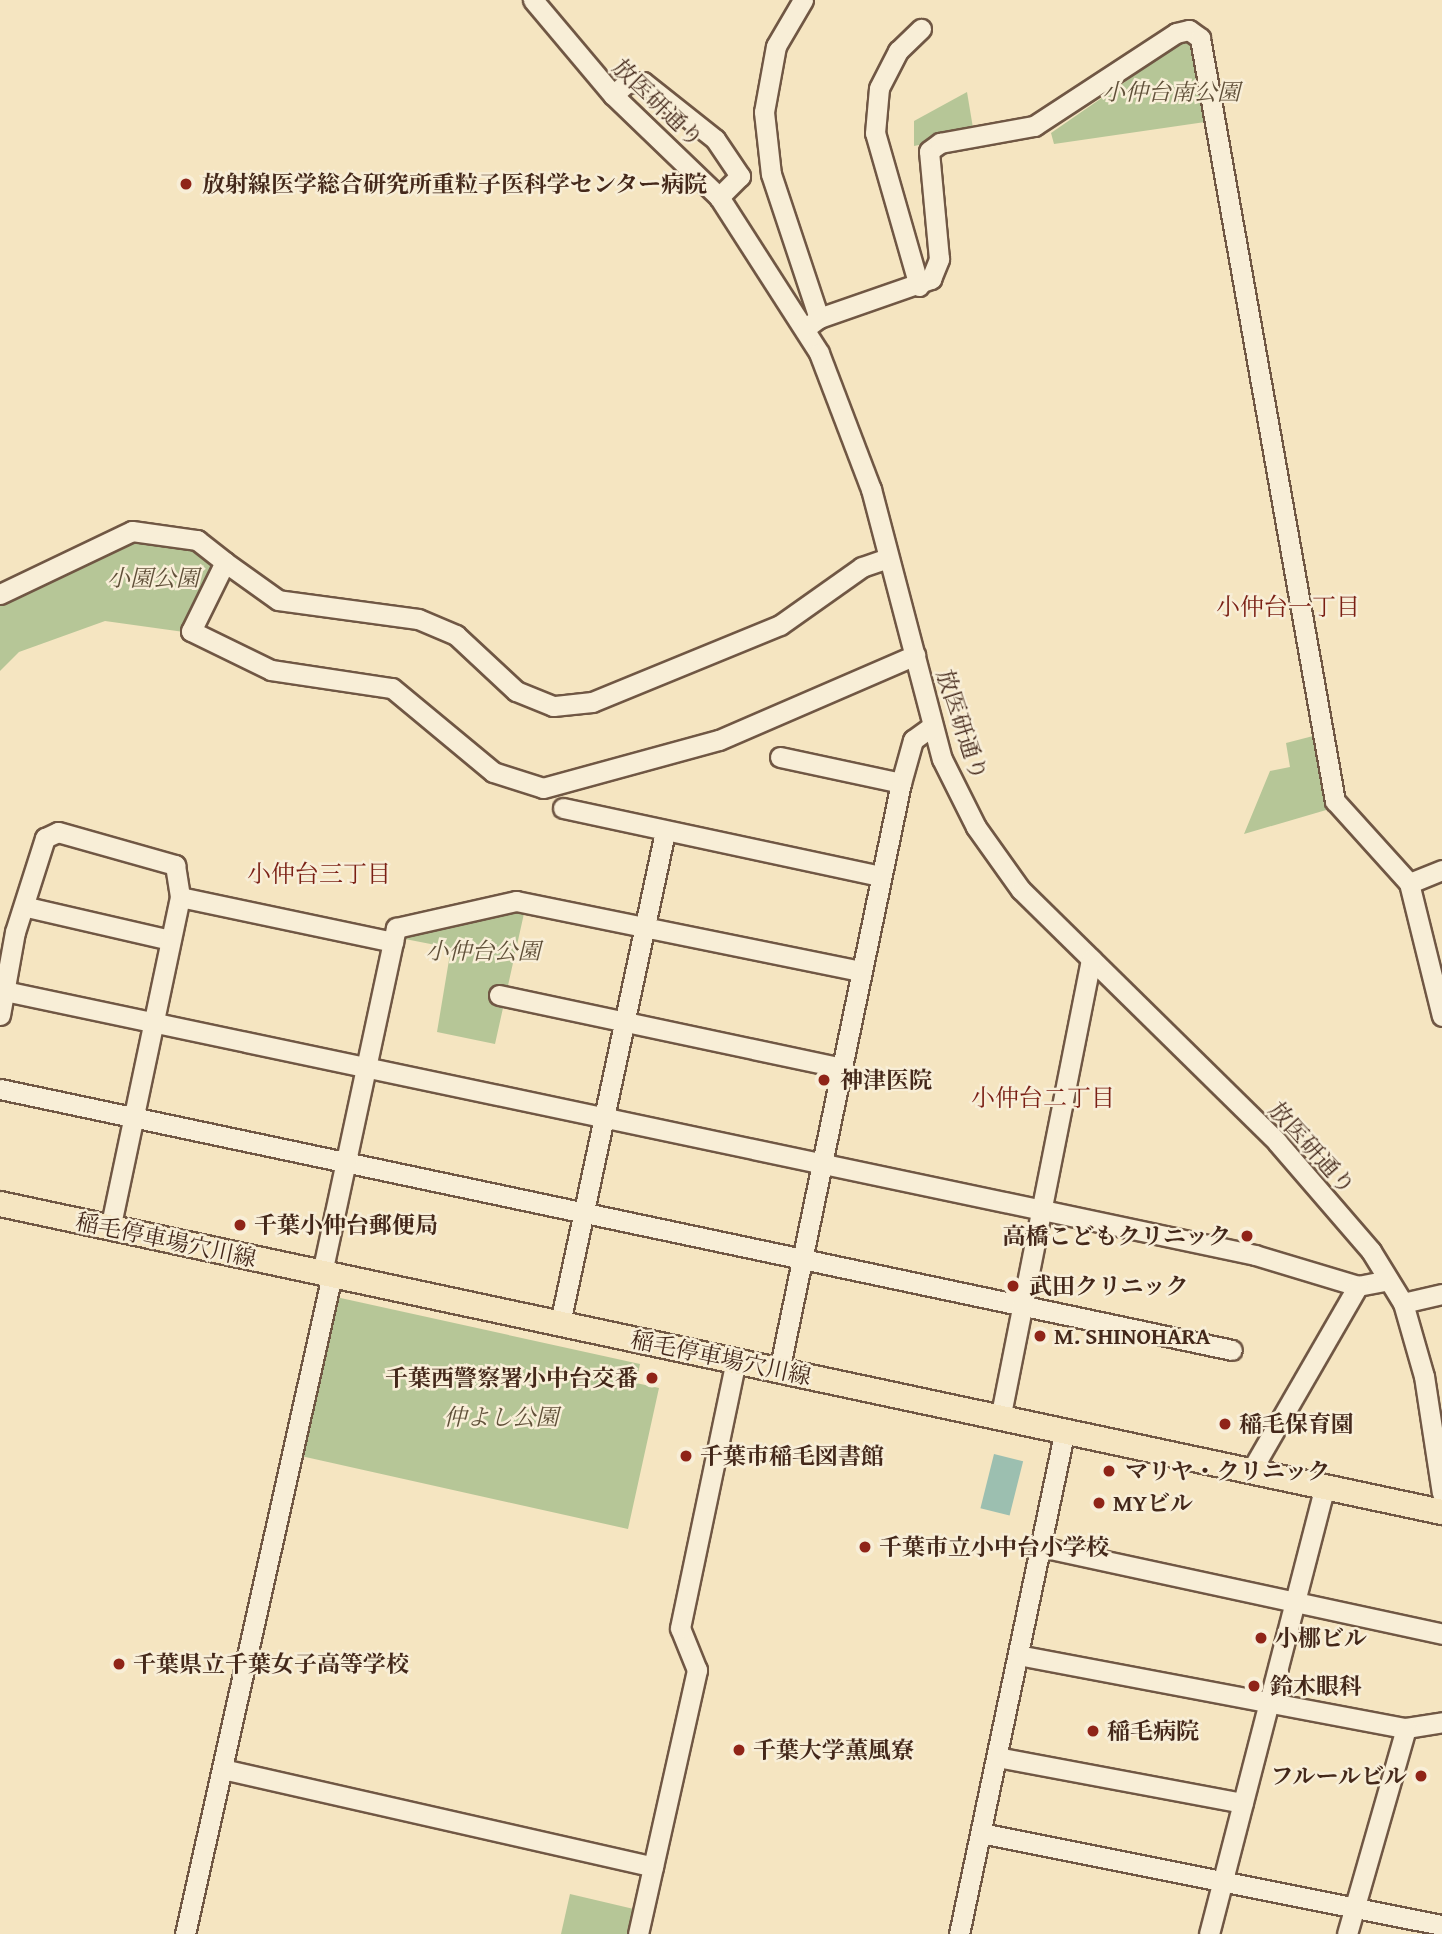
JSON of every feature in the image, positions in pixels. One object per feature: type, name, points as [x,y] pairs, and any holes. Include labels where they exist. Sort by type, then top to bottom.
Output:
[{"type":"main road","name":"稲毛停車場穴川線","points":[[0,1204],[1064,1434],[1442,1512]]},
{"type":"street","name":"放医研通り","points":[[533,0],[613,95],[719,197],[812,324],[851,428],[915,655],[932,726],[957,793],[995,856],[1091,959],[1277,1142],[1388,1279],[1404,1303],[1423,1376],[1442,1493]]},
{"type":"street","points":[[803,0],[769,68],[765,147],[812,324],[919,286],[931,279],[939,259],[929,151],[940,143],[1034,126],[1176,33],[1189,30],[1200,38],[1335,801],[1409,883],[1442,1016]]},
{"type":"street","points":[[919,286],[875,133],[879,88],[898,51],[921,29]]},
{"type":"street","points":[[613,95],[627,83],[643,82],[715,139],[740,176],[719,197]]},
{"type":"street","points":[[0,594],[132,531],[197,540],[278,600],[418,619],[456,635],[516,691],[553,706],[592,702],[680,671],[780,625],[862,567],[888,558]]},
{"type":"street","points":[[225,562],[191,631],[271,670],[392,688],[494,772],[543,788],[719,740],[915,655]]},
{"type":"street","points":[[779,1371],[901,783],[913,740],[932,726]]},
{"type":"street","points":[[780,757],[901,783]]},
{"type":"street","points":[[563,808],[665,832],[881,876]]},
{"type":"street","points":[[0,1015],[2,990],[27,907],[40,849],[58,832],[163,857],[175,865],[180,897],[110,1228]]},
{"type":"street","points":[[560,1323],[665,832]]},
{"type":"street","points":[[1409,883],[1442,870]]},
{"type":"street","points":[[180,897],[393,942]]},
{"type":"street","points":[[185,1934],[223,1769],[327,1274],[344,1162],[396,928],[516,901],[860,971]]},
{"type":"street","points":[[27,907],[170,940]]},
{"type":"street","points":[[1000,1419],[1091,959]]},
{"type":"street","points":[[2,990],[1255,1255],[1358,1286],[1388,1279]]},
{"type":"street","points":[[499,995],[841,1068]]},
{"type":"street","points":[[0,1089],[1232,1350]]},
{"type":"street","points":[[1251,1471],[1358,1286]]},
{"type":"street","points":[[1404,1303],[1442,1294]]},
{"type":"street","points":[[638,1934],[697,1670],[680,1628],[736,1361]]},
{"type":"street","points":[[959,1934],[1064,1434]]},
{"type":"street","points":[[1209,1934],[1325,1486]]},
{"type":"street","points":[[1041,1547],[1442,1634]]},
{"type":"street","points":[[1018,1655],[1406,1728],[1442,1722]]},
{"type":"street","points":[[1347,1934],[1406,1728]]},
{"type":"street","points":[[997,1757],[1243,1803]]},
{"type":"street","points":[[223,1769],[653,1867]]},
{"type":"street","points":[[981,1833],[1354,1908],[1437,1928]]},
{"type":"green space","name":"小仲台南公園","points":[[1187,39],[1198,45],[1212,121],[1054,144],[1051,133]]},
{"type":"green space","points":[[967,92],[974,134],[914,146],[914,121]]},
{"type":"green space","name":"小園公園","points":[[132,534],[197,543],[221,563],[184,632],[105,621],[19,652],[0,671],[0,596]]},
{"type":"green space","points":[[1317,735],[1333,808],[1244,834],[1270,771],[1290,767],[1286,743]]},
{"type":"green space","name":"小仲台公園","points":[[525,909],[495,1044],[437,1032],[451,948],[405,939],[411,929]]},
{"type":"green space","name":"仲よし公園","points":[[336,1297],[640,1364],[636,1383],[659,1388],[628,1529],[301,1456]]},
{"type":"green space","points":[[570,1894],[638,1910],[632,1934],[561,1934]]},
{"type":"shaded area","points":[[994,1454],[1023,1461],[1010,1516],[980,1508]]},
{"type":"place","name":"放射線医学総合研究所重粒子医科学センター病院","points":[[186,184]]},
{"type":"place","name":"神津医院","points":[[824,1080]]},
{"type":"place","name":"千葉小仲台郵便局","points":[[240,1225]]},
{"type":"place","name":"高橋こどもクリニック","points":[[1247,1236]]},
{"type":"place","name":"武田クリニック","points":[[1013,1286]]},
{"type":"place","name":"M. SHINOHARA","points":[[1040,1336]]},
{"type":"place","name":"千葉西警察署小中台交番","points":[[652,1378]]},
{"type":"place","name":"稲毛保育園","points":[[1225,1424]]},
{"type":"place","name":"千葉市稲毛図書館","points":[[686,1456]]},
{"type":"place","name":"マリヤ・クリニック","points":[[1109,1471]]},
{"type":"place","name":"MYビル","points":[[1099,1503]]},
{"type":"place","name":"千葉市立小中台小学校","points":[[865,1547]]},
{"type":"place","name":"小梛ビル","points":[[1261,1638]]},
{"type":"place","name":"千葉県立千葉女子高等学校","points":[[119,1664]]},
{"type":"place","name":"鈴木眼科","points":[[1254,1686]]},
{"type":"place","name":"稲毛病院","points":[[1093,1731]]},
{"type":"place","name":"千葉大学薫風寮","points":[[739,1750]]},
{"type":"place","name":"フルールビル","points":[[1421,1776]]},
{"type":"district","name":"小仲台一丁目","points":[[1288,607]]},
{"type":"district","name":"小仲台三丁目","points":[[319,874]]},
{"type":"district","name":"小仲台二丁目","points":[[1043,1098]]}]
